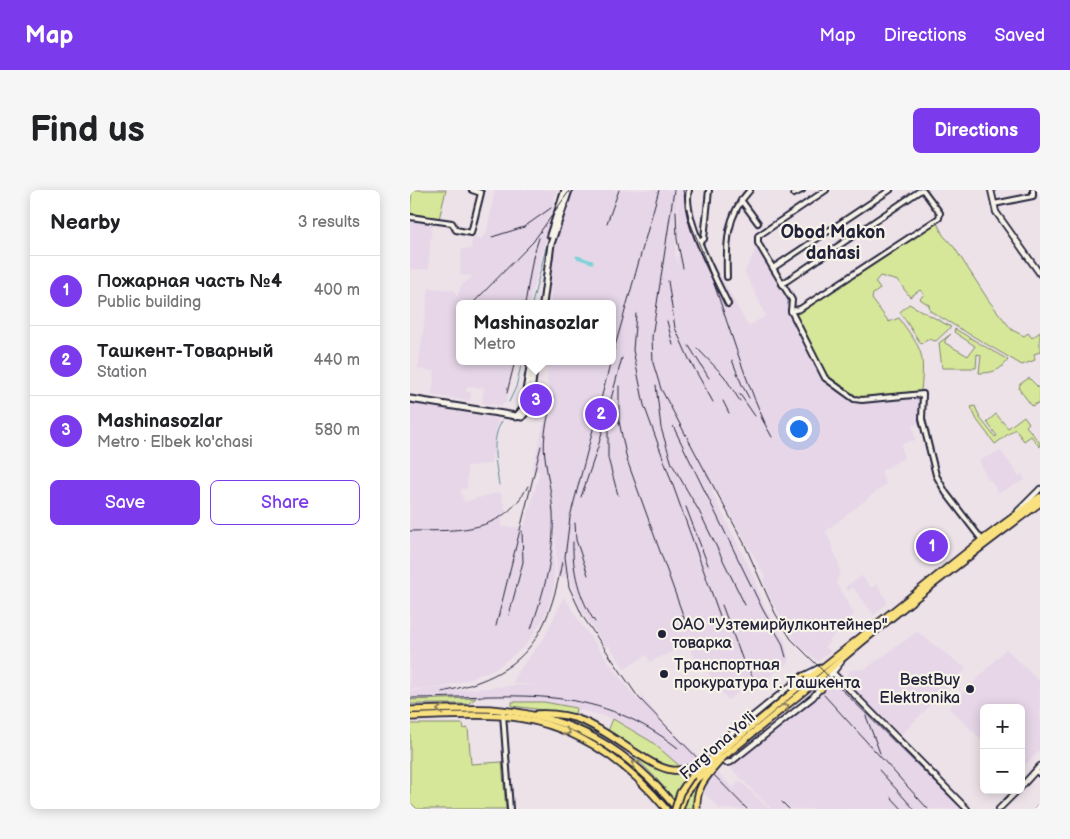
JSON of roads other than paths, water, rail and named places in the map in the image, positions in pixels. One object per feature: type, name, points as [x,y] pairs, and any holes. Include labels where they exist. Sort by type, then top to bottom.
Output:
[{"type":"main road","points":[[541,300],[548,243],[565,190]]},
{"type":"main road","points":[[542,300],[551,244],[569,190]]},
{"type":"main road","points":[[516,417],[523,409],[530,365]]},
{"type":"main road","points":[[410,399],[522,417],[527,412],[534,365]]},
{"type":"main road","name":"Farg'ona Yo'li","points":[[677,809],[691,785],[805,678],[1040,497]]},
{"type":"main road","name":"Farg'ona Yo'li","points":[[719,758],[966,558],[1040,503]]},
{"type":"main road","points":[[815,682],[821,684],[821,689]]},
{"type":"main road","points":[[410,710],[528,714],[552,713],[581,718],[655,765],[676,771],[690,769],[719,758]]},
{"type":"main road","points":[[410,717],[503,713],[546,724],[598,746],[634,774],[666,809]]},
{"type":"main road","points":[[528,714],[562,723],[606,743],[642,770],[677,809]]},
{"type":"main road","points":[[697,809],[697,797],[700,786],[719,758]]},
{"type":"street","points":[[410,217],[452,223],[456,230],[471,233],[481,193],[472,190]]},
{"type":"street","points":[[689,190],[687,205],[699,240],[728,304]]},
{"type":"street","points":[[701,241],[704,239],[710,190]]},
{"type":"street","points":[[727,277],[727,235],[732,216],[741,200],[750,190]]},
{"type":"street","points":[[794,194],[802,190]]},
{"type":"street","points":[[826,190],[758,236],[758,243],[792,300],[791,311],[825,378],[854,399],[862,400],[923,394],[922,419],[936,475],[946,493],[982,540]]},
{"type":"street","points":[[773,268],[890,190]]},
{"type":"street","points":[[782,284],[922,190],[940,212],[938,218],[800,309],[791,311]]},
{"type":"street","points":[[991,190],[999,216],[1040,274]]},
{"type":"street","points":[[994,204],[1033,196],[1033,190]]},
{"type":"street","points":[[741,200],[758,223]]},
{"type":"street","name":"Farg'ona Yo'li","points":[[1008,521],[1040,489]]},
{"type":"street","points":[[805,678],[718,744],[716,751],[721,760],[727,763],[731,762],[821,689],[844,657]]},
{"type":"street","points":[[833,673],[968,809]]},
{"type":"street","points":[[815,682],[839,681]]},
{"type":"street","points":[[503,713],[510,809]]},
{"type":"street","points":[[1025,783],[1039,770]]},
{"type":"street","points":[[999,809],[1014,794]]},
{"type":"waterway","points":[[533,300],[546,248]]},
{"type":"waterway","points":[[577,257],[592,262]]},
{"type":"waterway","points":[[509,402],[516,387],[521,365]]},
{"type":"waterway","points":[[499,485],[495,461],[495,444],[498,428],[502,421]]},
{"type":"railway","points":[[476,300],[533,242],[570,190]]},
{"type":"railway","points":[[607,223],[619,190]]},
{"type":"railway","points":[[616,343],[659,190]]},
{"type":"railway","points":[[674,190],[652,337],[653,363],[661,389],[744,543],[775,613],[791,639],[962,809]]},
{"type":"railway","points":[[683,190],[691,227]]},
{"type":"railway","points":[[492,237],[524,227],[551,208]]},
{"type":"railway","points":[[676,211],[677,239],[683,268]]},
{"type":"railway","points":[[690,222],[710,272],[754,398],[765,423]]},
{"type":"railway","points":[[526,300],[533,257],[539,238]]},
{"type":"railway","points":[[668,281],[675,328],[689,359],[713,402]]},
{"type":"railway","points":[[636,314],[633,350],[644,405],[720,616]]},
{"type":"railway","points":[[667,321],[673,345]]},
{"type":"railway","points":[[689,346],[709,378]]},
{"type":"railway","points":[[697,348],[724,376],[740,401]]},
{"type":"railway","points":[[581,497],[598,447],[622,358]]},
{"type":"railway","points":[[732,360],[749,398]]},
{"type":"railway","points":[[507,393],[514,365]]},
{"type":"railway","points":[[610,365],[570,517],[565,557],[569,587],[583,617],[638,697],[747,809]]},
{"type":"railway","points":[[656,385],[661,428],[672,464],[699,511],[745,605]]},
{"type":"railway","points":[[619,386],[619,421],[627,460],[687,626]]},
{"type":"railway","points":[[739,393],[755,416]]},
{"type":"railway","points":[[531,629],[544,587],[552,543],[552,506],[544,442],[553,397]]},
{"type":"railway","points":[[723,401],[729,413]]},
{"type":"railway","points":[[761,417],[772,437]]},
{"type":"railway","points":[[673,426],[763,610],[782,643],[786,657]]},
{"type":"railway","points":[[608,427],[608,458],[618,495]]},
{"type":"railway","points":[[496,626],[541,446]]},
{"type":"railway","points":[[410,531],[462,529],[492,522],[505,514],[517,502],[528,486]]},
{"type":"railway","points":[[686,507],[708,565]]},
{"type":"railway","points":[[575,523],[576,540],[588,575]]},
{"type":"railway","points":[[509,615],[523,562],[522,531]]},
{"type":"railway","points":[[573,542],[575,573],[581,594],[595,622]]},
{"type":"railway","points":[[442,692],[470,685],[493,675],[512,664],[527,650],[539,633],[548,613],[562,562]]},
{"type":"railway","points":[[722,605],[742,658],[755,681]]},
{"type":"railway","points":[[824,695],[928,809]]},
{"type":"railway","points":[[410,698],[516,696],[581,702],[613,712],[646,726],[678,748]]},
{"type":"railway","points":[[866,716],[880,753]]},
{"type":"railway","points":[[879,770],[914,809]]},
{"type":"railway","points":[[891,797],[902,809]]},
{"type":"railway","points":[[782,802],[789,809]]},
{"type":"place","name":"Mashinasozlar","points":[[536,400]]},
{"type":"place","name":"Ташкент-Товарный","points":[[601,414]]},
{"type":"place","name":"Пожарная часть №4","points":[[932,546]]},
{"type":"place","name":"ОАО \"Узтемирйулконтейнер\" товарка","points":[[662,634]]},
{"type":"place","name":"Транспортная прокуратура г. Ташкента","points":[[664,674]]},
{"type":"place","name":"BestBuy Elektronika","points":[[970,689]]},
{"type":"district","name":"Obod Makon dahasi","points":[[833,242]]}]
